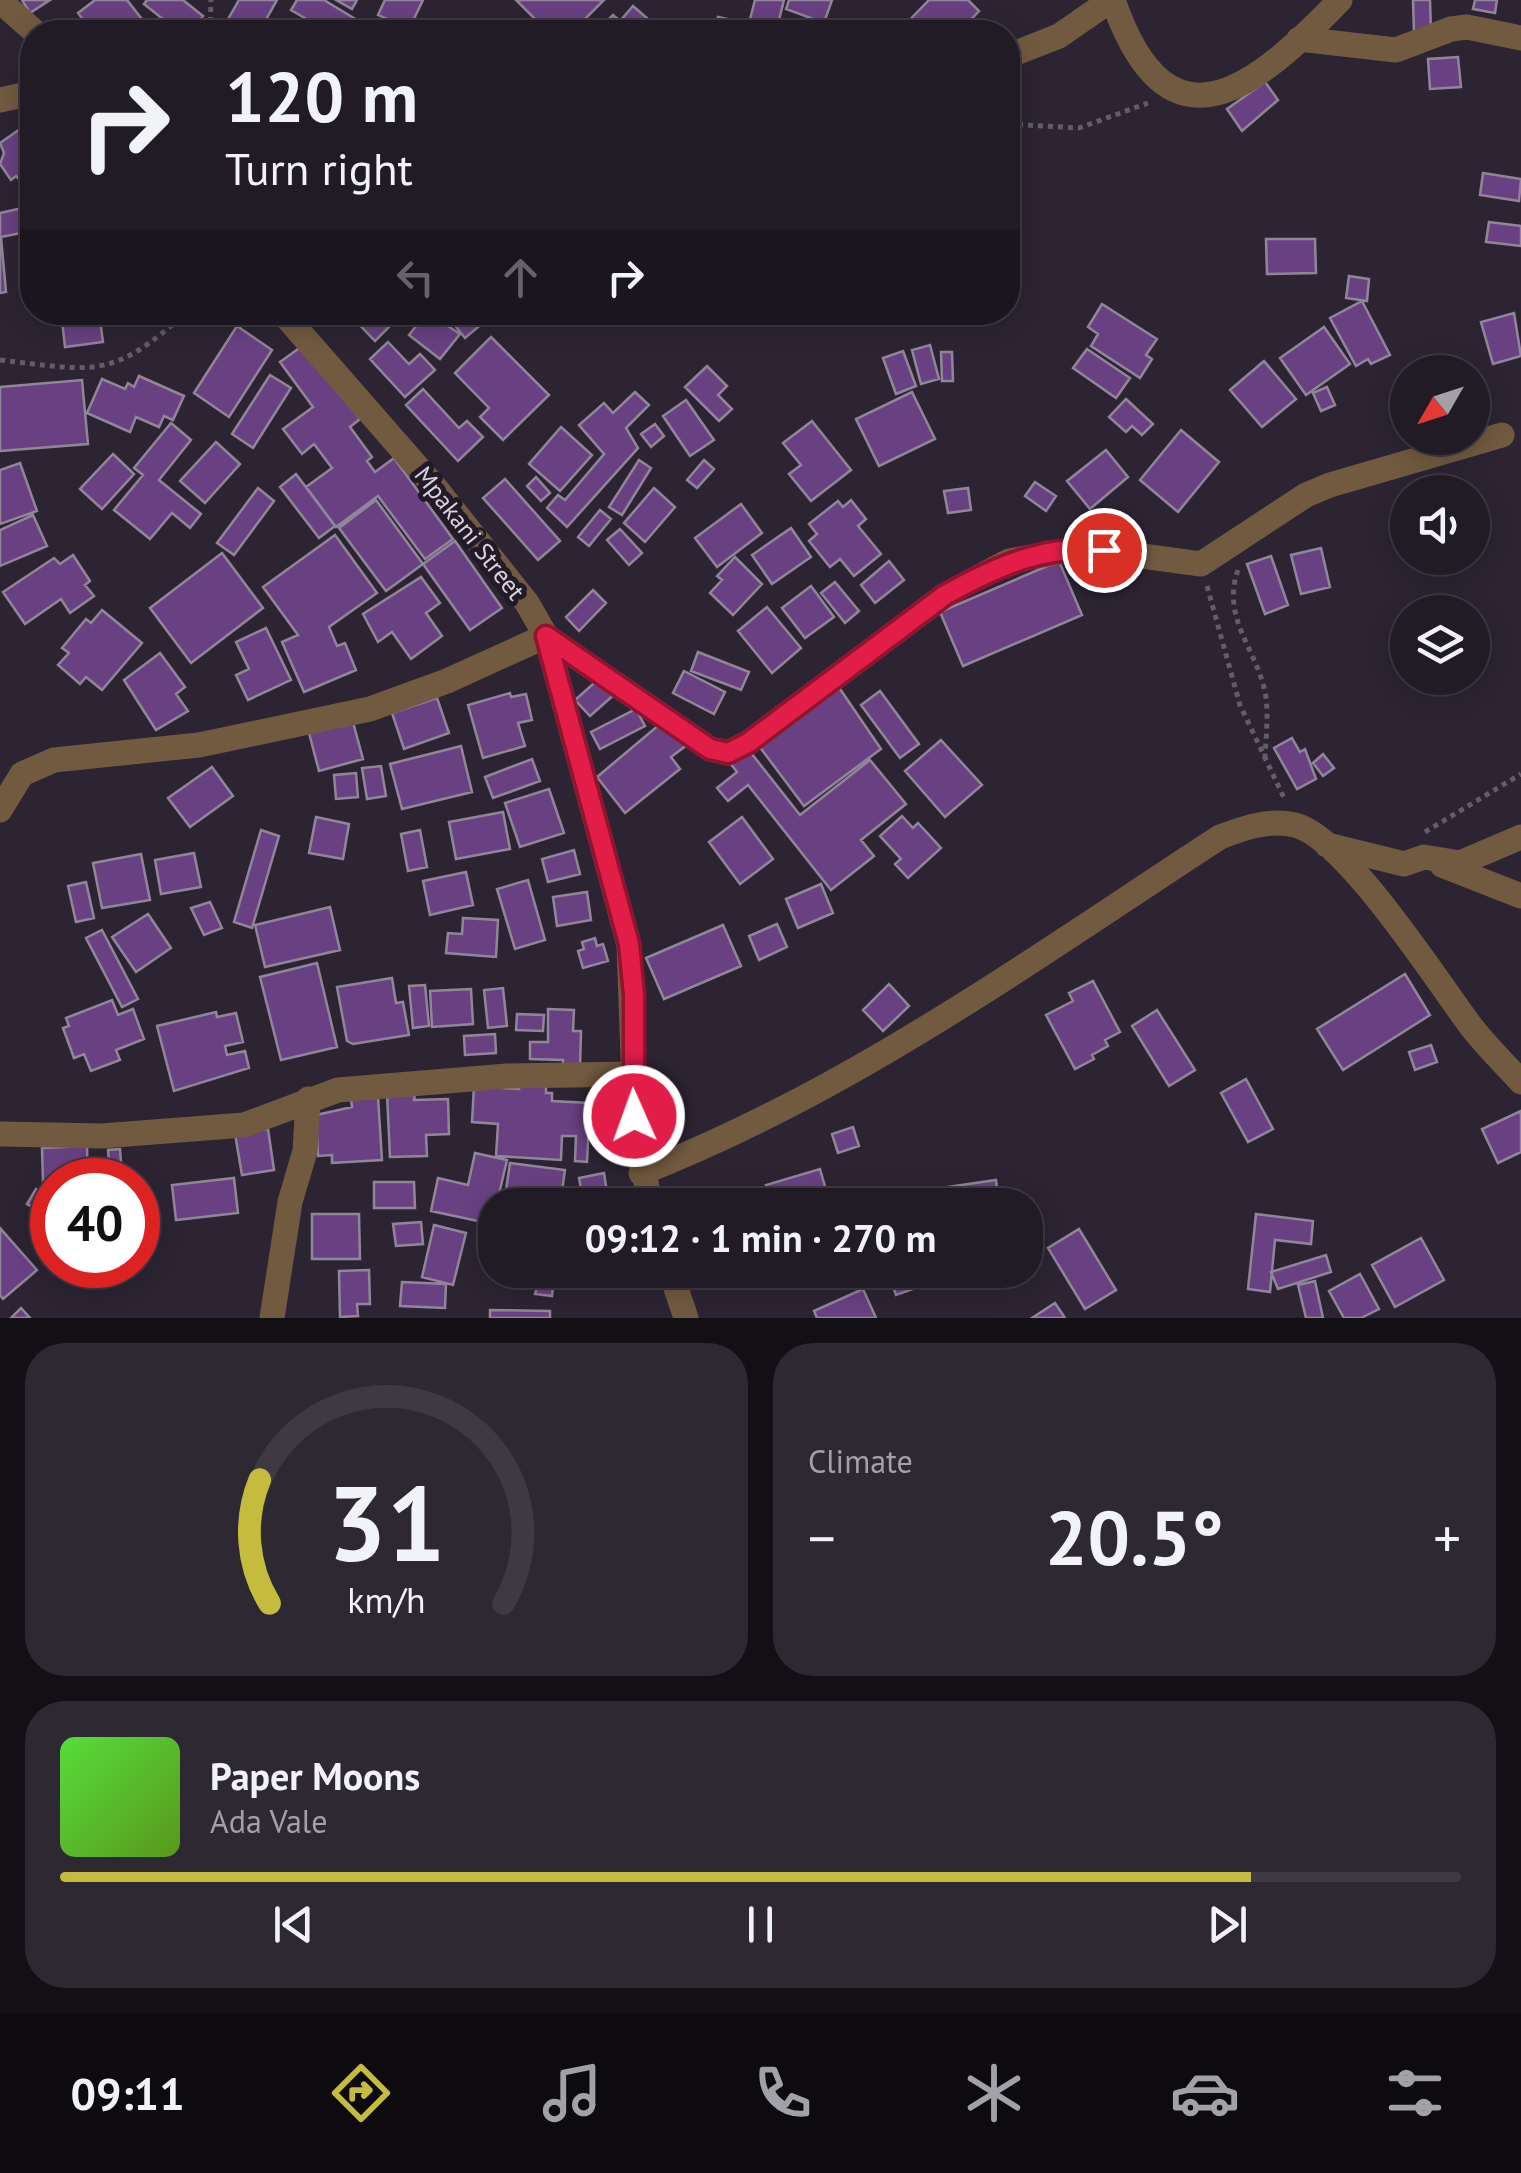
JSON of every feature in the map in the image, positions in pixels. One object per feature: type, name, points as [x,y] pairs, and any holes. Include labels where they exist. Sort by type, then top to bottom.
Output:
[{"type":"street","points":[[1020,51],[1059,36],[1112,0],[1147,64],[1178,90],[1200,96],[1243,86],[1340,0]]},
{"type":"street","points":[[0,1],[21,20]]},
{"type":"street","points":[[1299,40],[1396,50],[1451,29],[1468,28],[1521,38]]},
{"type":"street","name":"Mpakani Street","points":[[293,325],[434,486],[507,577],[546,636],[629,944],[634,995],[632,1074],[646,1188]]},
{"type":"street","points":[[0,810],[22,774],[54,760],[199,745],[370,709],[447,681],[546,636],[710,749],[728,753],[748,743],[945,595],[1010,561],[1082,548],[1201,564],[1306,495],[1502,436]]},
{"type":"street","points":[[641,1173],[798,1103],[1018,969],[1220,837],[1254,824],[1298,825],[1328,845],[1409,940],[1473,1029],[1521,1082]]},
{"type":"street","points":[[1422,847],[1460,864],[1521,836]]},
{"type":"street","points":[[1328,845],[1404,864],[1422,847]]},
{"type":"street","points":[[1422,847],[1521,896]]},
{"type":"street","points":[[0,1134],[102,1136],[244,1125],[338,1090],[506,1076],[632,1074]]},
{"type":"street","points":[[272,1318],[290,1202],[305,1151],[308,1100]]},
{"type":"street","points":[[676,1288],[686,1318]]},
{"type":"path","points":[[1020,125],[1079,128],[1178,90]]},
{"type":"path","points":[[0,360],[70,370],[111,367],[146,349],[173,325]]},
{"type":"path","points":[[1245,557],[1234,584],[1233,603],[1236,622],[1265,691],[1264,760]]},
{"type":"path","points":[[1201,564],[1229,675],[1264,760],[1298,825]]},
{"type":"path","points":[[1422,847],[1449,814],[1521,774]]},
{"type":"building","points":[[22,0],[50,0],[30,13]]},
{"type":"building","points":[[95,0],[127,0],[143,20],[84,20],[78,13]]},
{"type":"building","points":[[147,0],[183,0],[203,16],[200,20],[164,20],[144,4]]},
{"type":"building","points":[[239,0],[277,0],[266,20],[228,20]]},
{"type":"building","points":[[297,0],[324,0],[357,20],[308,20],[291,10]]},
{"type":"building","points":[[336,0],[357,0],[352,9]]},
{"type":"building","points":[[385,0],[423,0],[413,20],[389,20],[378,15]]},
{"type":"building","points":[[516,0],[604,0],[584,20],[536,20]]},
{"type":"building","points":[[755,0],[784,0],[779,20],[750,20]]},
{"type":"building","points":[[789,0],[832,0],[825,20],[786,9]]},
{"type":"building","points":[[929,0],[968,0],[979,11],[971,20],[910,20]]},
{"type":"building","points":[[1413,0],[1430,0],[1431,33],[1414,34]]},
{"type":"building","points":[[1475,0],[1497,0],[1495,13],[1473,9]]},
{"type":"building","points":[[633,6],[649,20],[621,20]]},
{"type":"building","points":[[1458,57],[1461,87],[1430,89],[1428,59]]},
{"type":"building","points":[[1265,82],[1278,100],[1242,131],[1227,109]]},
{"type":"building","points":[[20,129],[20,180],[16,176],[11,180],[0,164],[4,153],[0,143]]},
{"type":"building","points":[[1483,173],[1521,179],[1519,201],[1480,195]]},
{"type":"building","points":[[20,208],[20,233],[1,237],[6,292],[0,293],[0,213]]},
{"type":"building","points":[[1489,222],[1521,226],[1521,246],[1486,242]]},
{"type":"building","points":[[1266,239],[1315,239],[1316,273],[1267,274]]},
{"type":"building","points":[[1349,276],[1369,279],[1367,301],[1346,298]]},
{"type":"building","points":[[1362,301],[1390,355],[1356,366],[1330,318]]},
{"type":"building","points":[[1102,304],[1157,339],[1146,355],[1152,359],[1140,378],[1091,346],[1098,334],[1088,327]]},
{"type":"building","points":[[1514,313],[1521,356],[1493,364],[1481,322]]},
{"type":"building","points":[[62,325],[101,325],[103,342],[65,347]]},
{"type":"building","points":[[360,325],[391,325],[375,341]]},
{"type":"building","points":[[417,325],[446,325],[460,334],[440,359],[409,335]]},
{"type":"building","points":[[454,325],[480,325],[465,338]]},
{"type":"building","points":[[237,326],[272,350],[229,417],[194,393]]},
{"type":"building","points":[[1324,327],[1350,364],[1306,395],[1280,358]]},
{"type":"building","points":[[491,337],[549,395],[503,440],[480,417],[489,408],[455,373]]},
{"type":"building","points":[[388,342],[409,364],[420,354],[435,370],[405,397],[370,359]]},
{"type":"building","points":[[305,344],[360,419],[350,427],[372,457],[367,461],[375,472],[394,458],[453,539],[425,559],[378,496],[336,527],[306,487],[332,468],[314,444],[302,454],[283,429],[313,407],[280,362]]},
{"type":"building","points":[[930,345],[939,379],[921,384],[912,350]]},
{"type":"building","points":[[1087,349],[1130,378],[1116,398],[1073,368]]},
{"type":"building","points":[[903,351],[916,386],[896,394],[883,358]]},
{"type":"building","points":[[941,352],[952,352],[953,381],[942,381]]},
{"type":"building","points":[[1264,361],[1296,399],[1262,427],[1230,390]]},
{"type":"building","points":[[707,366],[727,386],[718,395],[732,409],[719,421],[685,387]]},
{"type":"building","points":[[270,375],[291,388],[253,448],[232,434]]},
{"type":"building","points":[[139,376],[184,396],[173,420],[164,416],[159,427],[136,417],[130,432],[87,413],[102,379],[125,389],[128,383],[134,387]]},
{"type":"building","points":[[82,380],[88,444],[0,451],[0,387]]},
{"type":"building","points":[[1327,387],[1335,405],[1321,411],[1313,393]]},
{"type":"building","points":[[423,389],[459,428],[467,421],[483,437],[458,461],[406,405]]},
{"type":"building","points":[[635,392],[649,405],[626,428],[638,448],[567,527],[547,508],[558,495],[565,500],[604,454],[579,425],[604,403],[613,413]]},
{"type":"building","points":[[912,392],[935,439],[879,466],[856,419]]},
{"type":"building","points":[[1126,399],[1153,424],[1142,435],[1132,426],[1126,432],[1109,417]]},
{"type":"building","points":[[686,400],[714,440],[690,456],[663,416]]},
{"type":"building","points":[[812,421],[851,470],[811,501],[789,474],[801,465],[783,443]]},
{"type":"building","points":[[171,423],[191,440],[159,480],[201,514],[190,528],[172,513],[150,539],[114,510],[143,475],[134,468]]},
{"type":"building","points":[[655,424],[664,436],[651,447],[641,434]]},
{"type":"building","points":[[561,427],[592,455],[560,491],[529,464]]},
{"type":"building","points":[[1181,430],[1219,462],[1178,512],[1140,480]]},
{"type":"building","points":[[216,442],[240,464],[205,503],[180,481]]},
{"type":"building","points":[[1106,450],[1128,477],[1090,509],[1067,481]]},
{"type":"building","points":[[113,454],[134,474],[102,509],[80,489]]},
{"type":"building","points":[[639,460],[651,468],[622,515],[609,507]]},
{"type":"building","points":[[704,460],[714,469],[697,488],[687,480]]},
{"type":"building","points":[[20,463],[37,511],[0,524],[0,470]]},
{"type":"building","points":[[296,474],[335,526],[319,538],[280,487]]},
{"type":"building","points":[[536,477],[550,493],[541,501],[527,486]]},
{"type":"building","points":[[505,479],[560,541],[538,560],[483,498]]},
{"type":"building","points":[[1035,482],[1056,496],[1046,511],[1025,496]]},
{"type":"building","points":[[258,488],[274,501],[234,555],[217,543]]},
{"type":"building","points":[[654,488],[675,507],[645,542],[624,523]]},
{"type":"building","points":[[968,488],[971,510],[948,513],[944,491]]},
{"type":"building","points":[[376,500],[423,564],[386,591],[339,528]]},
{"type":"building","points":[[851,500],[866,519],[858,526],[881,554],[854,576],[840,559],[830,567],[809,541],[817,534],[809,524],[838,501],[843,507]]},
{"type":"building","points":[[741,504],[762,533],[717,567],[695,538]]},
{"type":"building","points":[[600,510],[611,519],[589,546],[578,537]]},
{"type":"building","points":[[33,515],[47,546],[0,566],[0,530]]},
{"type":"building","points":[[791,528],[811,557],[772,584],[752,555]]},
{"type":"building","points":[[620,529],[642,553],[629,565],[607,540]]},
{"type":"building","points":[[335,535],[377,593],[329,627],[337,646],[345,643],[356,670],[304,692],[282,642],[298,635],[263,587]]},
{"type":"building","points":[[455,541],[502,608],[470,630],[423,564]]},
{"type":"building","points":[[1321,548],[1330,587],[1301,594],[1291,555]]},
{"type":"building","points":[[222,553],[263,608],[191,663],[150,608]]},
{"type":"building","points":[[73,555],[90,581],[85,585],[94,596],[70,613],[61,599],[25,624],[3,592],[54,558],[60,564]]},
{"type":"building","points":[[1271,556],[1288,605],[1265,614],[1247,564]]},
{"type":"building","points":[[735,557],[762,584],[733,615],[710,593],[722,580],[717,576]]},
{"type":"building","points":[[889,561],[904,580],[875,603],[861,585]]},
{"type":"building","points":[[1059,561],[1082,615],[963,666],[940,612]]},
{"type":"building","points":[[421,577],[440,603],[426,613],[442,636],[411,659],[392,632],[378,642],[363,614]]},
{"type":"building","points":[[835,582],[859,611],[845,623],[821,593]]},
{"type":"building","points":[[811,586],[834,617],[805,638],[782,608]]},
{"type":"building","points":[[593,590],[606,603],[579,631],[566,617]]},
{"type":"building","points":[[767,607],[801,648],[772,673],[738,631]]},
{"type":"building","points":[[102,610],[142,643],[102,690],[86,677],[80,684],[58,665],[69,653],[62,648],[86,619],[91,623]]},
{"type":"building","points":[[266,628],[291,680],[248,700],[236,675],[249,669],[236,642]]},
{"type":"building","points":[[698,652],[749,672],[741,690],[691,671]]},
{"type":"building","points":[[160,653],[185,687],[176,694],[188,711],[156,730],[124,680]]},
{"type":"building","points":[[684,671],[725,692],[714,714],[673,693]]},
{"type":"building","points":[[602,676],[616,693],[590,716],[575,700]]},
{"type":"building","points":[[838,686],[881,749],[804,806],[759,746]]},
{"type":"building","points":[[880,691],[919,744],[900,758],[861,705]]},
{"type":"building","points":[[510,693],[511,697],[526,694],[532,720],[518,723],[525,746],[483,758],[468,705]]},
{"type":"building","points":[[437,698],[449,733],[404,749],[392,713]]},
{"type":"building","points":[[636,709],[645,726],[600,749],[591,732]]},
{"type":"building","points":[[666,719],[687,745],[671,757],[680,769],[625,813],[597,777]]},
{"type":"building","points":[[353,722],[363,759],[319,771],[309,733]]},
{"type":"building","points":[[1292,738],[1300,752],[1305,749],[1316,779],[1297,789],[1274,748]]},
{"type":"building","points":[[941,740],[982,785],[945,817],[905,771]]},
{"type":"building","points":[[461,746],[472,792],[402,809],[390,764]]},
{"type":"building","points":[[748,749],[800,815],[870,760],[906,804],[861,840],[874,856],[831,890],[748,785],[728,801],[717,788],[737,772],[730,763]]},
{"type":"building","points":[[1323,754],[1334,768],[1323,776],[1313,763]]},
{"type":"building","points":[[532,759],[540,781],[493,798],[485,777]]},
{"type":"building","points":[[381,766],[386,796],[367,799],[362,768]]},
{"type":"building","points":[[212,767],[233,796],[190,827],[168,798]]},
{"type":"building","points":[[356,773],[358,797],[336,799],[334,775]]},
{"type":"building","points":[[549,789],[564,833],[520,847],[505,803]]},
{"type":"building","points":[[503,812],[510,849],[456,859],[449,822]]},
{"type":"building","points":[[902,816],[913,828],[918,823],[941,848],[908,878],[895,864],[901,859],[880,836]]},
{"type":"building","points":[[316,817],[349,824],[343,859],[309,853]]},
{"type":"building","points":[[742,817],[773,859],[740,884],[709,842]]},
{"type":"building","points":[[261,830],[279,836],[252,928],[234,922]]},
{"type":"building","points":[[420,830],[427,867],[408,871],[401,834]]},
{"type":"building","points":[[574,850],[580,874],[548,882],[542,859]]},
{"type":"building","points":[[194,853],[201,887],[161,894],[155,860]]},
{"type":"building","points":[[141,854],[150,900],[102,908],[93,863]]},
{"type":"building","points":[[466,872],[473,905],[430,915],[423,881]]},
{"type":"building","points":[[528,880],[545,940],[515,949],[497,889]]},
{"type":"building","points":[[86,882],[94,918],[76,922],[68,886]]},
{"type":"building","points":[[821,884],[833,913],[798,928],[786,899]]},
{"type":"building","points":[[587,892],[591,920],[557,926],[553,897]]},
{"type":"building","points":[[210,902],[222,928],[204,935],[191,908]]},
{"type":"building","points":[[330,907],[340,950],[265,967],[255,925]]},
{"type":"building","points":[[148,914],[171,948],[136,972],[112,937]]},
{"type":"building","points":[[463,918],[498,920],[496,957],[446,953],[448,933],[462,934]]},
{"type":"building","points":[[777,924],[787,947],[759,960],[749,936]]},
{"type":"building","points":[[723,925],[741,966],[664,999],[646,958]]},
{"type":"building","points":[[102,930],[138,999],[122,1007],[86,938]]},
{"type":"building","points":[[595,938],[597,946],[603,944],[608,961],[583,968],[578,951],[584,949],[582,942]]},
{"type":"building","points":[[317,963],[337,1047],[281,1060],[260,977]]},
{"type":"building","points":[[1405,974],[1430,1015],[1343,1070],[1317,1029]]},
{"type":"building","points":[[392,978],[396,1003],[403,1002],[409,1035],[353,1044],[347,1041],[337,987]]},
{"type":"building","points":[[1093,981],[1120,1032],[1105,1040],[1108,1046],[1092,1055],[1094,1059],[1075,1069],[1046,1015],[1073,1001],[1069,993]]},
{"type":"building","points":[[889,984],[909,1006],[883,1031],[863,1010]]},
{"type":"building","points":[[425,985],[429,1026],[413,1028],[409,986]]},
{"type":"building","points":[[503,988],[507,1026],[488,1028],[484,990]]},
{"type":"building","points":[[471,989],[473,1024],[432,1027],[430,991]]},
{"type":"building","points":[[112,1000],[118,1015],[133,1009],[144,1039],[116,1050],[120,1060],[91,1071],[84,1054],[74,1058],[63,1028],[69,1026],[66,1018]]},
{"type":"building","points":[[548,1009],[574,1010],[573,1031],[581,1031],[580,1068],[563,1068],[563,1060],[530,1059],[530,1042],[548,1042]]},
{"type":"building","points":[[1157,1010],[1195,1070],[1169,1086],[1132,1026]]},
{"type":"building","points":[[216,1012],[217,1017],[236,1013],[243,1042],[225,1046],[227,1055],[245,1051],[249,1068],[174,1091],[157,1026]]},
{"type":"building","points":[[517,1014],[544,1015],[543,1031],[516,1030]]},
{"type":"building","points":[[495,1034],[496,1053],[465,1055],[464,1036]]},
{"type":"building","points":[[1431,1045],[1437,1062],[1415,1070],[1409,1052]]},
{"type":"building","points":[[520,1079],[546,1080],[546,1093],[552,1093],[552,1101],[590,1103],[587,1162],[575,1161],[576,1136],[562,1136],[561,1160],[496,1156],[498,1124],[472,1122],[474,1086],[519,1089]]},
{"type":"building","points":[[1246,1079],[1273,1129],[1248,1142],[1221,1093]]},
{"type":"building","points":[[415,1093],[414,1100],[448,1099],[449,1134],[426,1135],[427,1156],[390,1157],[387,1094]]},
{"type":"building","points":[[378,1097],[382,1160],[332,1163],[332,1155],[318,1156],[316,1115],[352,1107],[351,1099]]},
{"type":"building","points":[[1521,1111],[1521,1152],[1498,1163],[1482,1129]]},
{"type":"building","points":[[853,1127],[859,1146],[838,1153],[832,1134]]},
{"type":"building","points":[[268,1129],[274,1170],[242,1175],[235,1134]]},
{"type":"building","points":[[87,1146],[87,1158],[42,1158],[42,1148]]},
{"type":"building","points":[[120,1149],[121,1158],[109,1158],[108,1150]]},
{"type":"building","points":[[475,1153],[507,1160],[500,1188],[478,1188],[478,1221],[431,1211],[438,1178],[468,1185]]},
{"type":"building","points":[[510,1163],[565,1170],[562,1188],[506,1188]]},
{"type":"building","points":[[820,1169],[825,1188],[767,1188],[766,1185]]},
{"type":"building","points":[[604,1173],[606,1188],[581,1188],[579,1178]]},
{"type":"building","points":[[234,1178],[238,1213],[176,1220],[172,1185]]},
{"type":"building","points":[[996,1180],[997,1188],[941,1188]]},
{"type":"building","points":[[374,1182],[414,1182],[415,1208],[374,1208]]},
{"type":"building","points":[[312,1214],[359,1214],[360,1259],[312,1259]]},
{"type":"building","points":[[1256,1214],[1313,1221],[1311,1244],[1275,1240],[1270,1292],[1248,1289]]},
{"type":"building","points":[[421,1222],[423,1244],[396,1246],[393,1224]]},
{"type":"building","points":[[434,1225],[466,1233],[453,1285],[422,1277]]},
{"type":"building","points":[[0,1228],[30,1262],[30,1276],[3,1299]]},
{"type":"building","points":[[1079,1229],[1116,1290],[1085,1309],[1048,1248]]},
{"type":"building","points":[[1421,1238],[1444,1280],[1395,1307],[1372,1265]]},
{"type":"building","points":[[1326,1255],[1331,1272],[1278,1289],[1271,1272]]},
{"type":"building","points":[[369,1270],[370,1304],[357,1304],[358,1316],[340,1317],[339,1271]]},
{"type":"building","points":[[1360,1274],[1379,1309],[1361,1318],[1344,1318],[1329,1291]]},
{"type":"building","points":[[1315,1281],[1323,1318],[1306,1318],[1298,1285]]},
{"type":"building","points":[[402,1282],[446,1284],[445,1308],[400,1306]]},
{"type":"building","points":[[537,1288],[553,1288],[552,1296],[535,1294]]},
{"type":"building","points":[[893,1288],[916,1288],[896,1295]]},
{"type":"building","points":[[863,1289],[876,1318],[817,1318],[814,1311]]},
{"type":"building","points":[[1055,1303],[1065,1318],[1032,1318]]},
{"type":"building","points":[[21,1308],[30,1318],[11,1318]]},
{"type":"building","points":[[490,1310],[550,1311],[550,1318],[490,1318]]},
{"type":"route","points":[[634,1116],[634,995],[629,944],[546,636],[710,749],[728,753],[748,743],[945,595],[978,577],[1010,561],[1043,552],[1104,550]]}]
